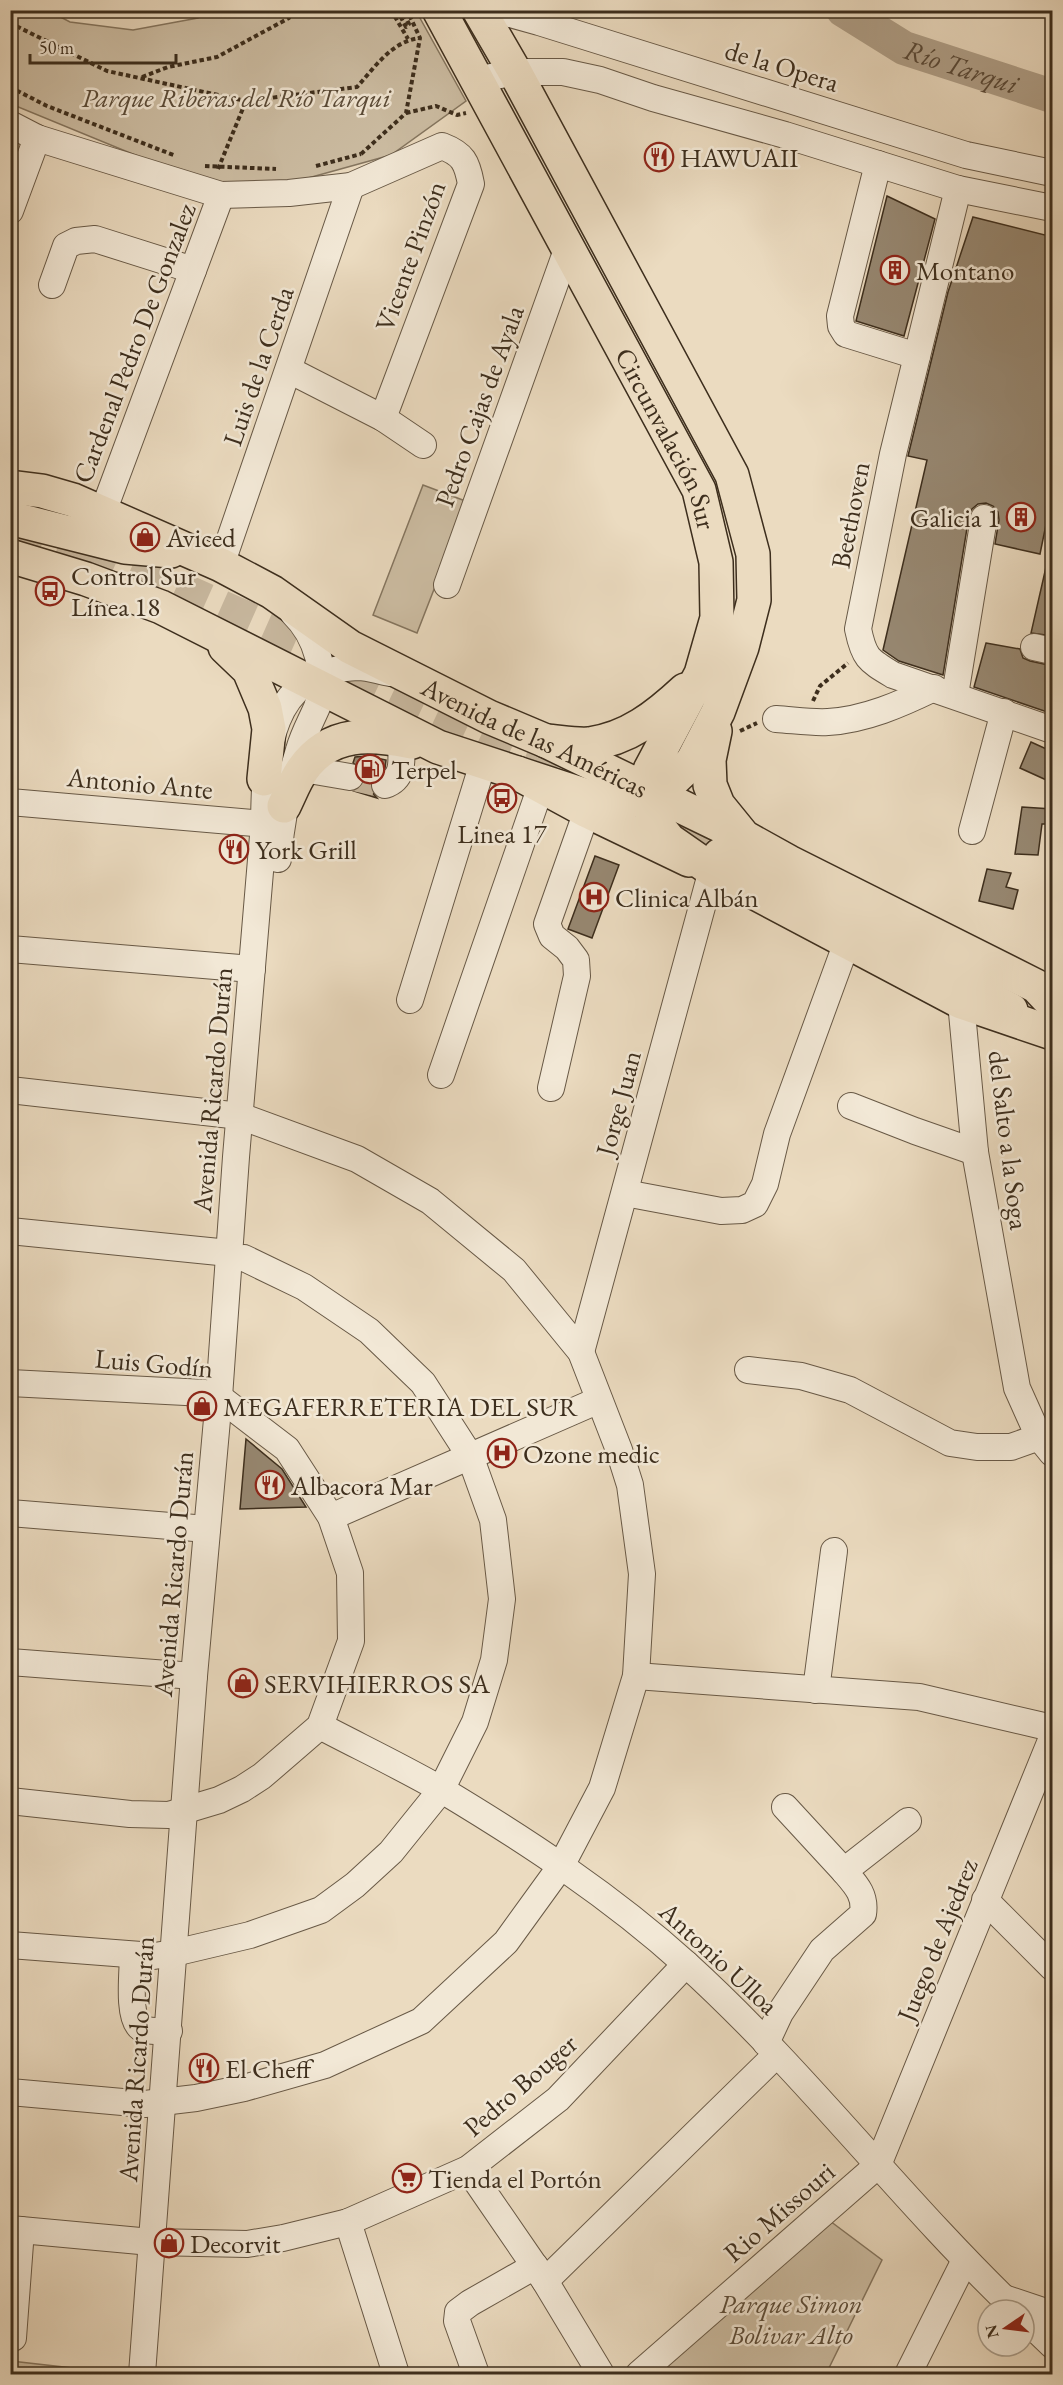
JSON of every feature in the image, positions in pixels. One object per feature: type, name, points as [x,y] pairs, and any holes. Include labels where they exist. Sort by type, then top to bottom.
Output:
[{"type":"main road","name":"Circunvalación Sur","points":[[439,10],[699,490],[716,562],[717,618],[702,674],[651,767],[649,791],[651,812],[669,840],[725,852]]},
{"type":"main road","name":"Circunvalación Sur","points":[[479,10],[516,72],[732,475],[753,554],[754,600],[742,647],[718,711]]},
{"type":"main road","name":"Avenida de las Américas","points":[[10,479],[26,489],[103,512],[207,559],[272,592],[350,647],[489,717],[546,741],[649,791],[725,852],[847,942],[962,1002],[1052,1019]]},
{"type":"main road","points":[[10,518],[125,547],[207,559]]},
{"type":"main road","name":"Avenida de las Américas","points":[[10,556],[86,579],[161,607],[214,635],[316,680],[438,747],[529,780],[587,812],[725,852],[789,862],[1036,986],[1052,1019]]},
{"type":"main road","points":[[214,635],[249,670],[265,708],[269,729],[264,779]]},
{"type":"main road","points":[[546,741],[586,744],[614,739],[656,717],[702,674]]},
{"type":"main road","points":[[529,780],[620,804],[672,781],[692,762],[718,711]]},
{"type":"main road","points":[[718,711],[709,760],[710,785],[718,805],[725,852]]},
{"type":"main road","points":[[274,815],[303,769],[325,747],[354,736],[382,736],[438,747]]},
{"type":"street","name":"de la Opera","points":[[496,10],[966,155],[1053,172]]},
{"type":"street","points":[[484,93],[516,72],[563,72],[600,81],[958,189],[1053,208]]},
{"type":"street","name":"Vicente Pinzón","points":[[10,124],[37,138],[221,195],[289,193],[351,186],[442,146],[457,152],[468,167],[471,184],[383,418]]},
{"type":"street","points":[[10,211],[37,138]]},
{"type":"street","points":[[878,164],[840,316],[841,326],[846,334],[917,356]]},
{"type":"street","name":"Luis de la Cerda","points":[[207,559],[289,370],[351,186]]},
{"type":"street","name":"Beethoven","points":[[958,189],[893,454],[858,629],[862,651],[873,663],[893,675],[1053,730]]},
{"type":"street","name":"Cardenal Pedro De Gonzalez","points":[[103,512],[221,195]]},
{"type":"street","points":[[52,285],[66,246],[76,241],[95,239],[193,270]]},
{"type":"street","name":"Pedro Cajas de Ayala","points":[[447,585],[568,247]]},
{"type":"street","points":[[289,370],[383,418],[423,445]]},
{"type":"street","points":[[776,719],[828,722],[866,715],[944,692],[984,518]]},
{"type":"street","points":[[272,592],[305,625],[314,643],[318,705],[299,747],[274,815]]},
{"type":"street","points":[[316,680],[359,667],[391,673],[427,686]]},
{"type":"street","name":"Avenida Ricardo Durán","points":[[183,1812],[226,1402],[248,1119],[279,842],[264,779],[278,717],[290,695],[316,680]]},
{"type":"street","points":[[972,831],[1004,712]]},
{"type":"street","points":[[385,785],[393,782],[402,770],[401,740]]},
{"type":"street","points":[[410,1000],[483,763]]},
{"type":"street","points":[[303,769],[350,777]]},
{"type":"street","points":[[441,1075],[529,780]]},
{"type":"street","name":"Antonio Ante","points":[[10,802],[274,815]]},
{"type":"street","points":[[551,1088],[576,976],[576,960],[567,948],[552,936],[547,924],[587,812]]},
{"type":"street","name":"Avenida Ricardo Durán","points":[[248,1119],[252,969],[274,815]]},
{"type":"street","name":"Jorge Juan","points":[[581,1352],[725,852]]},
{"type":"street","points":[[625,1193],[722,1211],[742,1210],[755,1204],[765,1184],[777,1134],[847,942]]},
{"type":"street","points":[[10,949],[252,969]]},
{"type":"street","name":"del Salto a la Soga","points":[[962,1002],[975,1152],[1017,1388],[1046,1445]]},
{"type":"street","points":[[10,1090],[248,1119],[357,1159],[430,1201],[514,1270],[581,1352],[630,1485],[642,1574],[636,1676],[602,1788],[561,1866],[506,1942],[421,2021],[325,2065],[244,2088],[170,2102],[145,2104],[10,2092]]},
{"type":"street","points":[[851,1106],[975,1152]]},
{"type":"street","points":[[10,1232],[237,1255],[304,1287],[369,1331],[423,1383],[470,1456],[494,1520],[502,1599],[494,1660],[476,1722],[441,1790],[391,1852],[355,1885],[321,1910],[250,1935],[154,1956],[10,1945]]},
{"type":"street","points":[[748,1370],[801,1376],[850,1390],[950,1443],[977,1447],[1046,1445]]},
{"type":"street","name":"Luis Godín","points":[[10,1383],[205,1394],[226,1402],[287,1449],[331,1517],[350,1573],[351,1641],[320,1726],[262,1776],[219,1800],[183,1812],[130,1814],[10,1801]]},
{"type":"street","points":[[331,1517],[599,1400]]},
{"type":"street","name":"Avenida Ricardo Durán","points":[[142,2374],[159,2242],[170,2102],[180,1952],[183,1812],[194,1676],[207,1529],[226,1402]]},
{"type":"street","points":[[10,1513],[207,1529]]},
{"type":"street","points":[[816,1690],[834,1551]]},
{"type":"street","points":[[10,1662],[194,1676]]},
{"type":"street","points":[[636,1676],[919,1697],[1053,1728]]},
{"type":"street","name":"Antonio Ulloa","points":[[320,1726],[441,1790],[561,1866],[627,1913],[686,1964],[771,2049],[965,2260],[1004,2298]]},
{"type":"street","name":"Juego de Ajedrez","points":[[878,2165],[1053,1738]]},
{"type":"street","points":[[476,2374],[457,2321],[458,2312],[470,2303],[540,2274],[771,2049],[780,2013],[822,1950],[863,1914],[865,1901],[857,1886],[785,1807]]},
{"type":"street","points":[[844,1871],[908,1821]]},
{"type":"street","points":[[986,1900],[1053,1967]]},
{"type":"street","name":"Avenida Ricardo Durán","points":[[170,2102],[169,2031],[180,1952]]},
{"type":"street","points":[[134,1954],[133,2010],[136,2023],[142,2029],[169,2031]]},
{"type":"street","name":"Pedro Bouger","points":[[16,2230],[159,2242],[247,2244],[348,2222],[468,2169],[558,2099],[686,1964]]},
{"type":"street","name":"Rio Missouri","points":[[639,2374],[878,2165]]},
{"type":"street","points":[[468,2169],[540,2274],[601,2374]]},
{"type":"street","points":[[348,2222],[396,2374]]},
{"type":"street","points":[[13,2338],[16,2230]]},
{"type":"street","name":"Avenida Ricardo Durán","points":[[158,2374],[159,2242]]},
{"type":"street","points":[[908,2374],[965,2260]]},
{"type":"street","points":[[1036,2310],[1053,2314]]},
{"type":"street","points":[[1036,2329],[1053,2345]]},
{"type":"path","points":[[139,78],[168,67],[216,57],[289,18],[292,10]]},
{"type":"path","points":[[391,10],[408,39]]},
{"type":"path","points":[[397,10],[406,27],[410,24],[402,10]]},
{"type":"path","points":[[406,114],[420,38],[407,10]]},
{"type":"path","points":[[10,23],[107,71],[246,101],[357,87],[390,50],[408,39],[420,38]]},
{"type":"path","points":[[10,87],[47,106],[177,156]]},
{"type":"path","points":[[310,167],[361,154],[406,114],[436,106],[457,115],[476,111],[484,93]]},
{"type":"path","points":[[221,195],[218,167],[246,101]]},
{"type":"path","points":[[351,186],[361,154]]},
{"type":"path","points":[[199,165],[288,170]]},
{"type":"green space","name":"Parque Riberas del Río Tarqui","points":[[11,10],[49,11],[70,22],[133,30],[198,18],[208,11],[416,11],[466,101],[391,155],[301,180],[208,185],[11,104]]},
{"type":"green space","points":[[423,485],[468,502],[417,633],[373,615]]},
{"type":"green space","name":"Parque Simon Bolivar Alto","points":[[822,2215],[882,2260],[826,2374],[651,2374]]},
{"type":"green space","points":[[11,2361],[72,2368],[71,2374],[11,2374]]},
{"type":"building","name":"Montano","points":[[887,196],[935,219],[904,336],[856,321]]},
{"type":"building","points":[[973,217],[1053,237],[1053,490],[1040,554],[995,544],[998,512],[986,503],[978,504],[972,509],[943,675],[899,661],[883,650],[927,460],[908,456],[948,292]]},
{"type":"building","points":[[1046,567],[1053,567],[1053,636],[1031,633]]},
{"type":"building","points":[[986,643],[1020,649],[1023,658],[1053,666],[1053,714],[974,687]]},
{"type":"building","points":[[1031,742],[1053,752],[1053,783],[1020,768]]},
{"type":"building","points":[[368,756],[386,760],[385,768],[373,776],[370,783],[371,791],[377,798],[354,791],[361,787],[365,779],[364,771],[353,763],[355,757]]},
{"type":"building","points":[[1022,807],[1052,809],[1051,824],[1042,824],[1038,855],[1015,854]]},
{"type":"building","name":"Clinica Albán","points":[[595,856],[619,865],[592,938],[568,929]]},
{"type":"building","points":[[987,869],[1011,873],[1006,887],[1018,890],[1013,909],[979,901]]},
{"type":"building","points":[[246,1439],[282,1469],[306,1507],[240,1509]]},
{"type":"waterway","name":"Río Tarqui","points":[[843,10],[904,48],[1052,96]]},
{"type":"waterway","points":[[1052,1245],[1049,1343],[1052,1349]]},
{"type":"tunnel","points":[[10,535],[106,566]]},
{"type":"tunnel","points":[[87,547],[374,674]]},
{"type":"tunnel","points":[[347,675],[561,776]]},
{"type":"tunnel","points":[[350,777],[385,785]]},
{"type":"tunnel","points":[[636,802],[722,846]]},
{"type":"place","name":"HAWUAII","points":[[659,157]]},
{"type":"place","name":"Montano","points":[[895,270]]},
{"type":"place","name":"Galicia 1","points":[[1021,517]]},
{"type":"place","name":"Aviced","points":[[145,537]]},
{"type":"place","name":"Control Sur Línea 18","points":[[50,591]]},
{"type":"place","name":"Terpel","points":[[370,769]]},
{"type":"place","name":"Linea 17","points":[[502,798]]},
{"type":"place","name":"York Grill","points":[[234,849]]},
{"type":"place","name":"Clinica Albán","points":[[594,897]]},
{"type":"place","name":"MEGAFERRETERIA DEL SUR","points":[[202,1406]]},
{"type":"place","name":"Ozone medic","points":[[502,1453]]},
{"type":"place","name":"Albacora Mar","points":[[270,1485]]},
{"type":"place","name":"SERVIHIERROS SA","points":[[243,1683]]},
{"type":"place","name":"El Cheff","points":[[204,2068]]},
{"type":"place","name":"Tienda el Portón","points":[[407,2178]]},
{"type":"place","name":"Decorvit","points":[[169,2243]]}]
